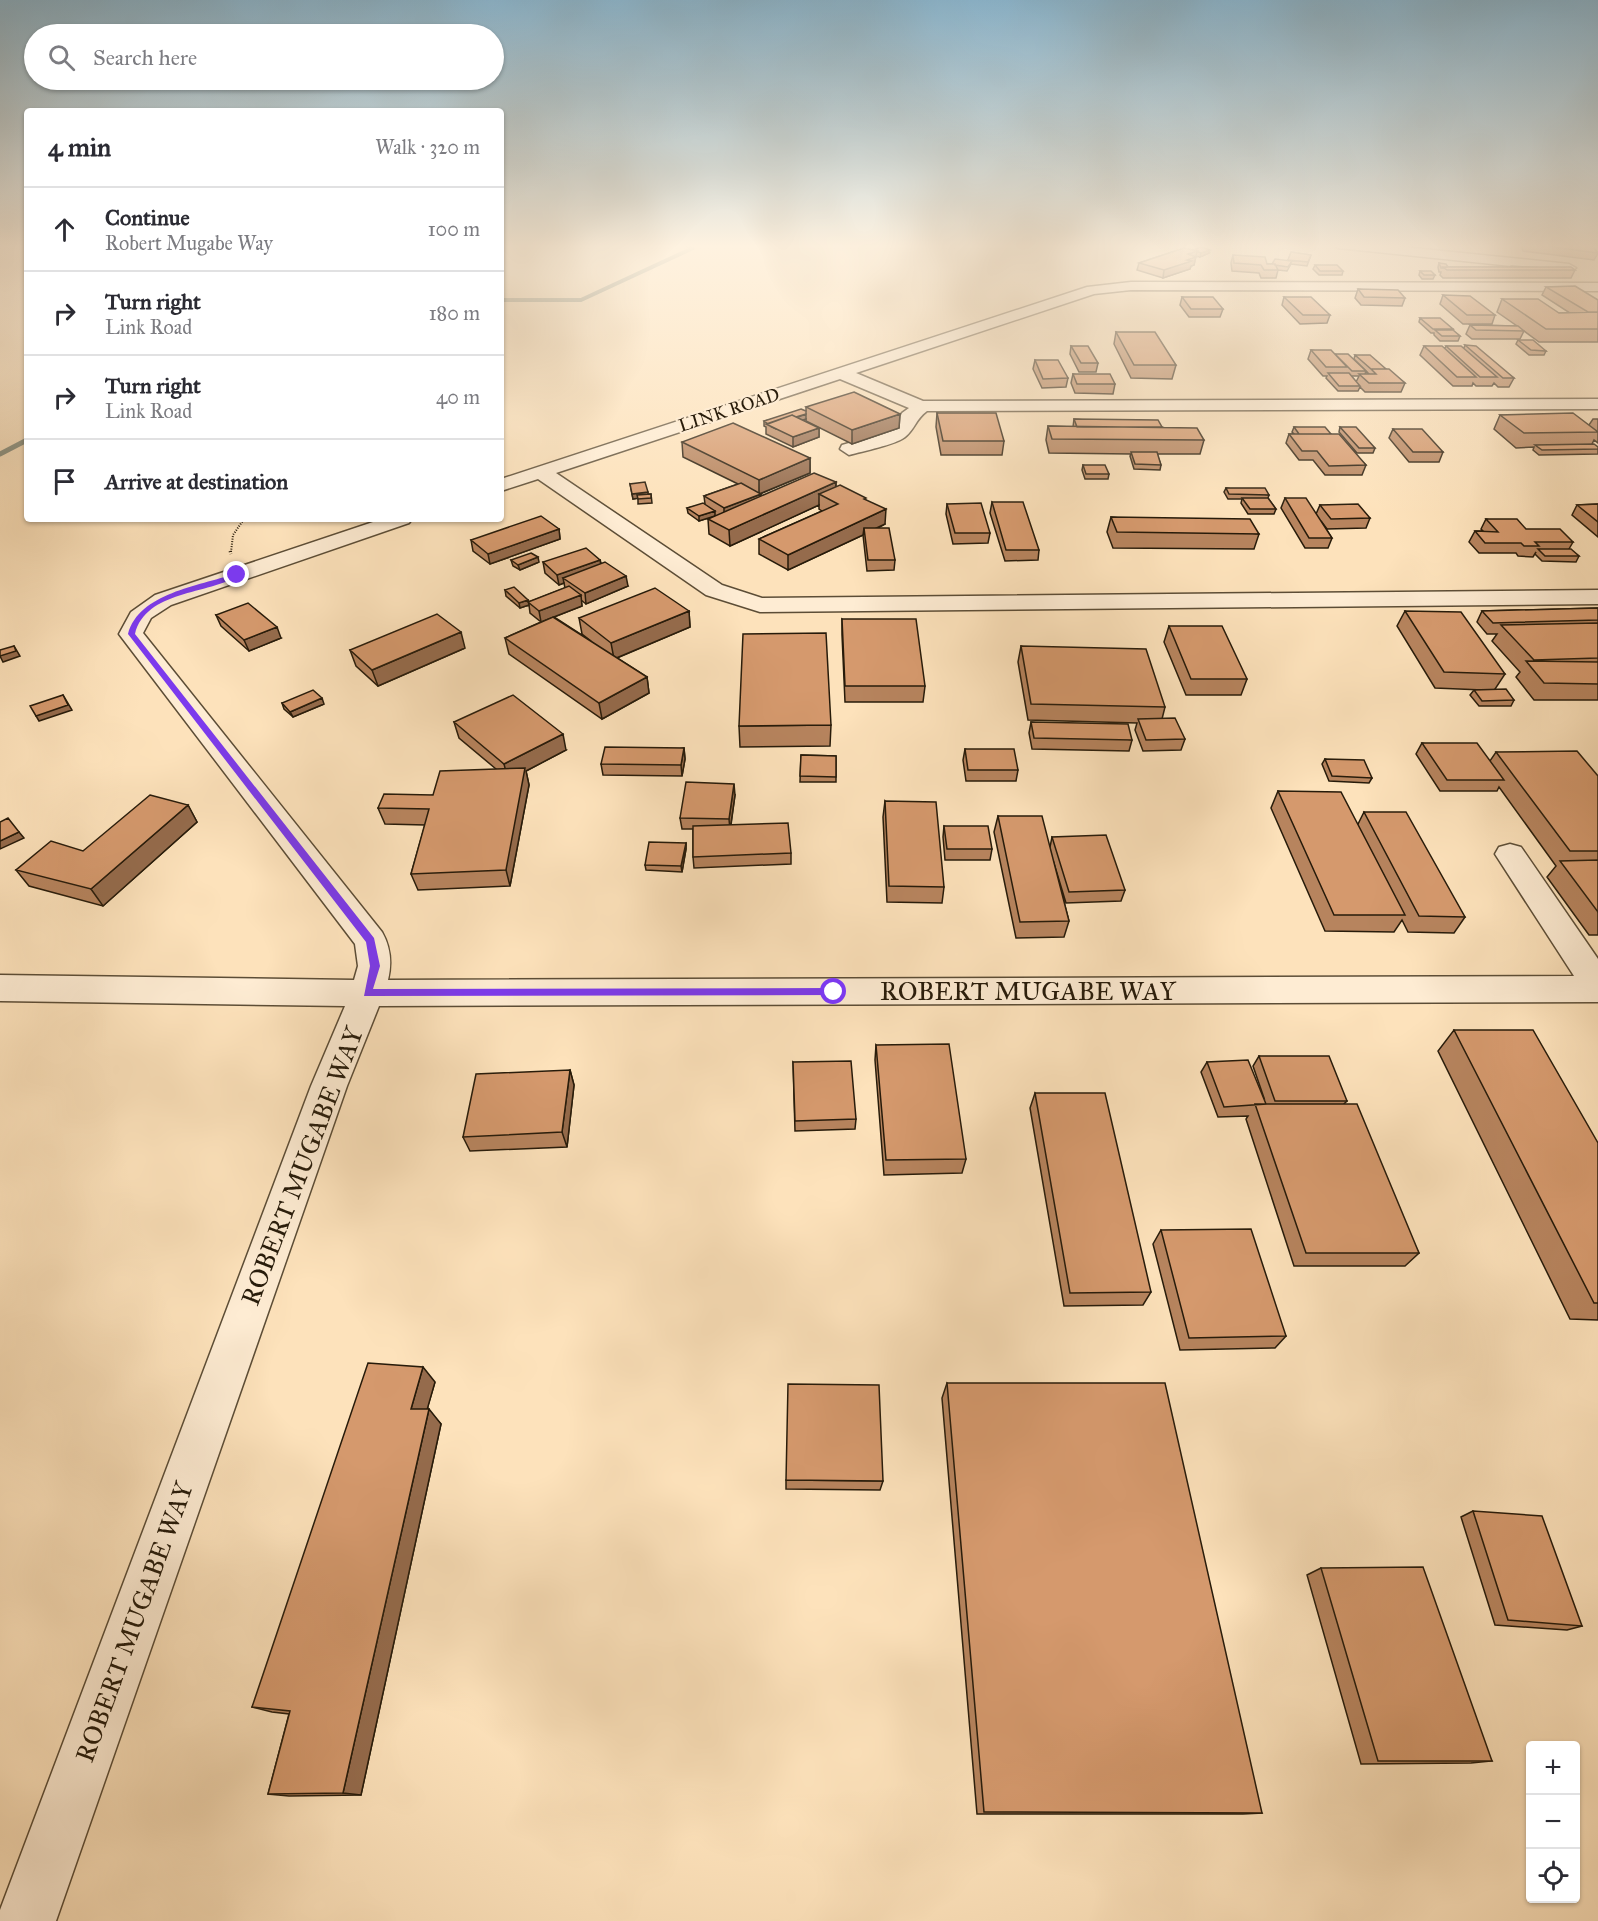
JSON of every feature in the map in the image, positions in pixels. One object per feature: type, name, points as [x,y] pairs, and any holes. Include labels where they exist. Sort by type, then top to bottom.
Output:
[{"type":"street","name":"LINK ROAD","points":[[504,484],[959,334]]},
{"type":"street","points":[[840,373],[923,406],[1598,404]]},
{"type":"street","points":[[849,449],[897,435],[904,428],[908,417],[923,406]]},
{"type":"street","points":[[541,472],[714,590],[760,604],[1598,597]]},
{"type":"street","points":[[0,988],[367,993],[375,966],[371,941],[131,634],[134,622],[144,610],[163,600],[393,522]]},
{"type":"street","points":[[1510,854],[1598,987]]},
{"type":"street","name":"ROBERT MUGABE WAY","points":[[26,1921],[328,1086],[367,993],[1598,987]]},
{"type":"path","points":[[237,575],[229,547],[235,530],[242,522]]},
{"type":"building","points":[[1117,334],[1156,334],[1176,365],[1134,365]]},
{"type":"building","points":[[1439,334],[1457,334],[1460,336],[1442,336]]},
{"type":"building","points":[[1518,340],[1533,340],[1546,351],[1531,350]]},
{"type":"building","points":[[1465,345],[1476,346],[1514,378],[1503,378]]},
{"type":"building","points":[[1071,346],[1088,346],[1098,363],[1081,363]]},
{"type":"building","points":[[1424,346],[1442,346],[1476,377],[1457,377]]},
{"type":"building","points":[[1446,346],[1461,346],[1497,377],[1480,377]]},
{"type":"building","points":[[1311,350],[1331,350],[1347,367],[1326,367]]},
{"type":"building","points":[[1335,354],[1348,354],[1366,371],[1352,371]]},
{"type":"building","points":[[1355,355],[1370,355],[1386,369],[1371,369]]},
{"type":"building","points":[[1035,360],[1058,360],[1068,378],[1043,379]]},
{"type":"building","points":[[1371,369],[1389,369],[1405,383],[1369,383],[1359,374],[1376,374]]},
{"type":"building","points":[[1328,373],[1349,373],[1360,386],[1339,386]]},
{"type":"building","points":[[1073,374],[1110,374],[1115,384],[1077,384]]},
{"type":"building","points":[[854,392],[900,414],[852,430],[806,407]]},
{"type":"building","points":[[801,409],[806,411],[806,414],[796,417],[792,415],[768,424],[764,421]]},
{"type":"building","points":[[937,413],[996,413],[1004,441],[943,441]]},
{"type":"building","points":[[1573,413],[1598,432],[1524,433],[1500,415]]},
{"type":"building","points":[[792,415],[819,428],[793,437],[766,424]]},
{"type":"building","points":[[1074,419],[1158,420],[1162,427],[1077,427]]},
{"type":"building","points":[[733,423],[810,458],[759,480],[682,442]]},
{"type":"building","points":[[1048,426],[1197,428],[1204,440],[1052,439]]},
{"type":"building","points":[[1294,427],[1325,427],[1331,434],[1299,434]]},
{"type":"building","points":[[1340,427],[1356,427],[1375,448],[1359,448]]},
{"type":"building","points":[[1393,429],[1422,429],[1443,452],[1413,452]]},
{"type":"building","points":[[1289,434],[1339,434],[1366,465],[1329,466],[1317,451],[1302,451]]},
{"type":"building","points":[[1594,444],[1598,449],[1542,450],[1535,445]]},
{"type":"building","points":[[1131,452],[1157,452],[1161,465],[1135,464]]},
{"type":"building","points":[[1083,465],[1105,465],[1109,474],[1086,474]]},
{"type":"building","points":[[814,473],[836,482],[729,530],[708,519]]},
{"type":"building","points":[[645,482],[648,492],[632,494],[630,484]]},
{"type":"building","points":[[741,483],[761,494],[724,508],[704,496]]},
{"type":"building","points":[[840,485],[886,509],[788,555],[759,539],[838,504],[819,494]]},
{"type":"building","points":[[1226,488],[1265,488],[1269,495],[1229,494]]},
{"type":"building","points":[[651,494],[651,498],[638,499],[637,495]]},
{"type":"building","points":[[1242,498],[1268,498],[1276,509],[1250,509]]},
{"type":"building","points":[[1285,498],[1306,498],[1332,538],[1309,538]]},
{"type":"building","points":[[992,502],[1023,502],[1039,550],[1006,550]]},
{"type":"building","points":[[703,503],[715,511],[699,516],[687,508]]},
{"type":"building","points":[[981,503],[990,533],[955,533],[947,504]]},
{"type":"building","points":[[1358,504],[1370,518],[1331,519],[1320,505]]},
{"type":"building","points":[[1598,504],[1598,522],[1577,505]]},
{"type":"building","points":[[541,516],[559,529],[488,554],[471,540]]},
{"type":"building","points":[[1111,517],[1250,519],[1259,534],[1117,532]]},
{"type":"building","points":[[1486,519],[1517,519],[1526,529],[1560,529],[1573,542],[1535,542],[1539,546],[1524,546],[1521,543],[1485,543],[1475,531],[1498,532]]},
{"type":"building","points":[[864,528],[889,528],[895,560],[868,560]]},
{"type":"building","points":[[586,548],[600,560],[557,575],[543,562]]},
{"type":"building","points":[[1538,549],[1571,549],[1579,556],[1545,556]]},
{"type":"building","points":[[531,553],[538,557],[518,565],[511,560]]},
{"type":"building","points":[[605,562],[626,576],[585,593],[563,578]]},
{"type":"building","points":[[569,586],[581,595],[539,611],[528,602]]},
{"type":"building","points":[[514,587],[528,600],[519,603],[505,590]]},
{"type":"building","points":[[655,588],[689,611],[611,643],[579,618]]},
{"type":"building","points":[[248,603],[277,627],[244,640],[216,615]]},
{"type":"building","points":[[1598,608],[1598,620],[1493,623],[1482,611]]},
{"type":"building","points":[[1405,611],[1461,612],[1505,674],[1444,672]]},
{"type":"building","points":[[437,614],[461,632],[372,670],[350,650]]},
{"type":"building","points":[[553,617],[647,677],[599,703],[505,638]]},
{"type":"building","points":[[842,619],[916,619],[925,686],[845,686]]},
{"type":"building","points":[[1598,623],[1598,658],[1534,660],[1501,625]]},
{"type":"building","points":[[1169,626],[1222,626],[1247,679],[1191,679]]},
{"type":"building","points":[[826,633],[831,725],[739,726],[743,634]]},
{"type":"building","points":[[14,646],[16,651],[0,656],[0,650]]},
{"type":"building","points":[[1021,646],[1146,649],[1165,707],[1031,704]]},
{"type":"building","points":[[1526,661],[1598,662],[1598,684],[1544,683]]},
{"type":"building","points":[[1506,689],[1514,700],[1482,701],[1474,690]]},
{"type":"building","points":[[313,690],[322,698],[290,712],[282,703]]},
{"type":"building","points":[[63,695],[68,705],[36,716],[30,706]]},
{"type":"building","points":[[513,695],[563,734],[504,764],[454,722]]},
{"type":"building","points":[[1175,718],[1185,739],[1146,740],[1138,719]]},
{"type":"building","points":[[1031,722],[1128,724],[1132,740],[1034,738]]},
{"type":"building","points":[[1422,743],[1477,743],[1504,780],[1447,780]]},
{"type":"building","points":[[605,747],[684,748],[681,765],[601,764]]},
{"type":"building","points":[[965,749],[1014,749],[1018,770],[968,770]]},
{"type":"building","points":[[1577,751],[1598,776],[1598,851],[1570,851],[1496,752]]},
{"type":"building","points":[[801,755],[836,756],[836,777],[800,776]]},
{"type":"building","points":[[1325,759],[1364,760],[1372,778],[1332,776]]},
{"type":"building","points":[[525,768],[506,870],[411,874],[429,809],[378,808],[384,794],[433,795],[440,771]]},
{"type":"building","points":[[686,782],[734,784],[729,819],[680,818]]},
{"type":"building","points":[[1278,791],[1341,792],[1405,915],[1334,915]]},
{"type":"building","points":[[150,795],[188,805],[91,889],[16,870],[51,841],[83,851]]},
{"type":"building","points":[[885,801],[936,802],[944,887],[889,886]]},
{"type":"building","points":[[1364,812],[1406,812],[1465,917],[1419,916]]},
{"type":"building","points":[[998,816],[1042,816],[1069,921],[1020,922]]},
{"type":"building","points":[[8,818],[19,832],[0,841],[0,822]]},
{"type":"building","points":[[788,823],[791,853],[693,857],[693,826]]},
{"type":"building","points":[[944,826],[988,826],[992,849],[947,849]]},
{"type":"building","points":[[1106,835],[1125,890],[1069,892],[1052,837]]},
{"type":"building","points":[[649,842],[686,843],[681,866],[645,865]]},
{"type":"building","points":[[1598,860],[1598,912],[1560,861]]},
{"type":"building","points":[[1454,1030],[1533,1030],[1598,1143],[1598,1303],[1594,1303]]},
{"type":"building","points":[[949,1044],[966,1159],[886,1160],[876,1045]]},
{"type":"building","points":[[1259,1056],[1329,1056],[1347,1101],[1275,1101]]},
{"type":"building","points":[[1248,1060],[1266,1104],[1224,1107],[1207,1062]]},
{"type":"building","points":[[851,1061],[856,1119],[795,1121],[793,1062]]},
{"type":"building","points":[[570,1070],[562,1132],[463,1137],[476,1074]]},
{"type":"building","points":[[1035,1093],[1105,1093],[1151,1292],[1070,1293]]},
{"type":"building","points":[[1255,1104],[1357,1104],[1419,1253],[1306,1253]]},
{"type":"building","points":[[1251,1229],[1286,1336],[1189,1338],[1161,1230]]},
{"type":"building","points":[[368,1363],[423,1367],[411,1409],[429,1409],[343,1793],[268,1794],[290,1711],[252,1707]]},
{"type":"building","points":[[947,1383],[1165,1383],[1262,1813],[984,1812]]},
{"type":"building","points":[[788,1384],[879,1385],[883,1481],[786,1480]]},
{"type":"building","points":[[1473,1511],[1542,1516],[1582,1626],[1508,1620]]},
{"type":"building","points":[[1423,1567],[1492,1761],[1378,1761],[1321,1568]]},
{"type":"waterway","points":[[0,454],[24,442]]},
{"type":"route","points":[[237,575],[163,600],[144,610],[134,622],[131,634],[371,941],[375,966],[367,993],[834,992]]}]
